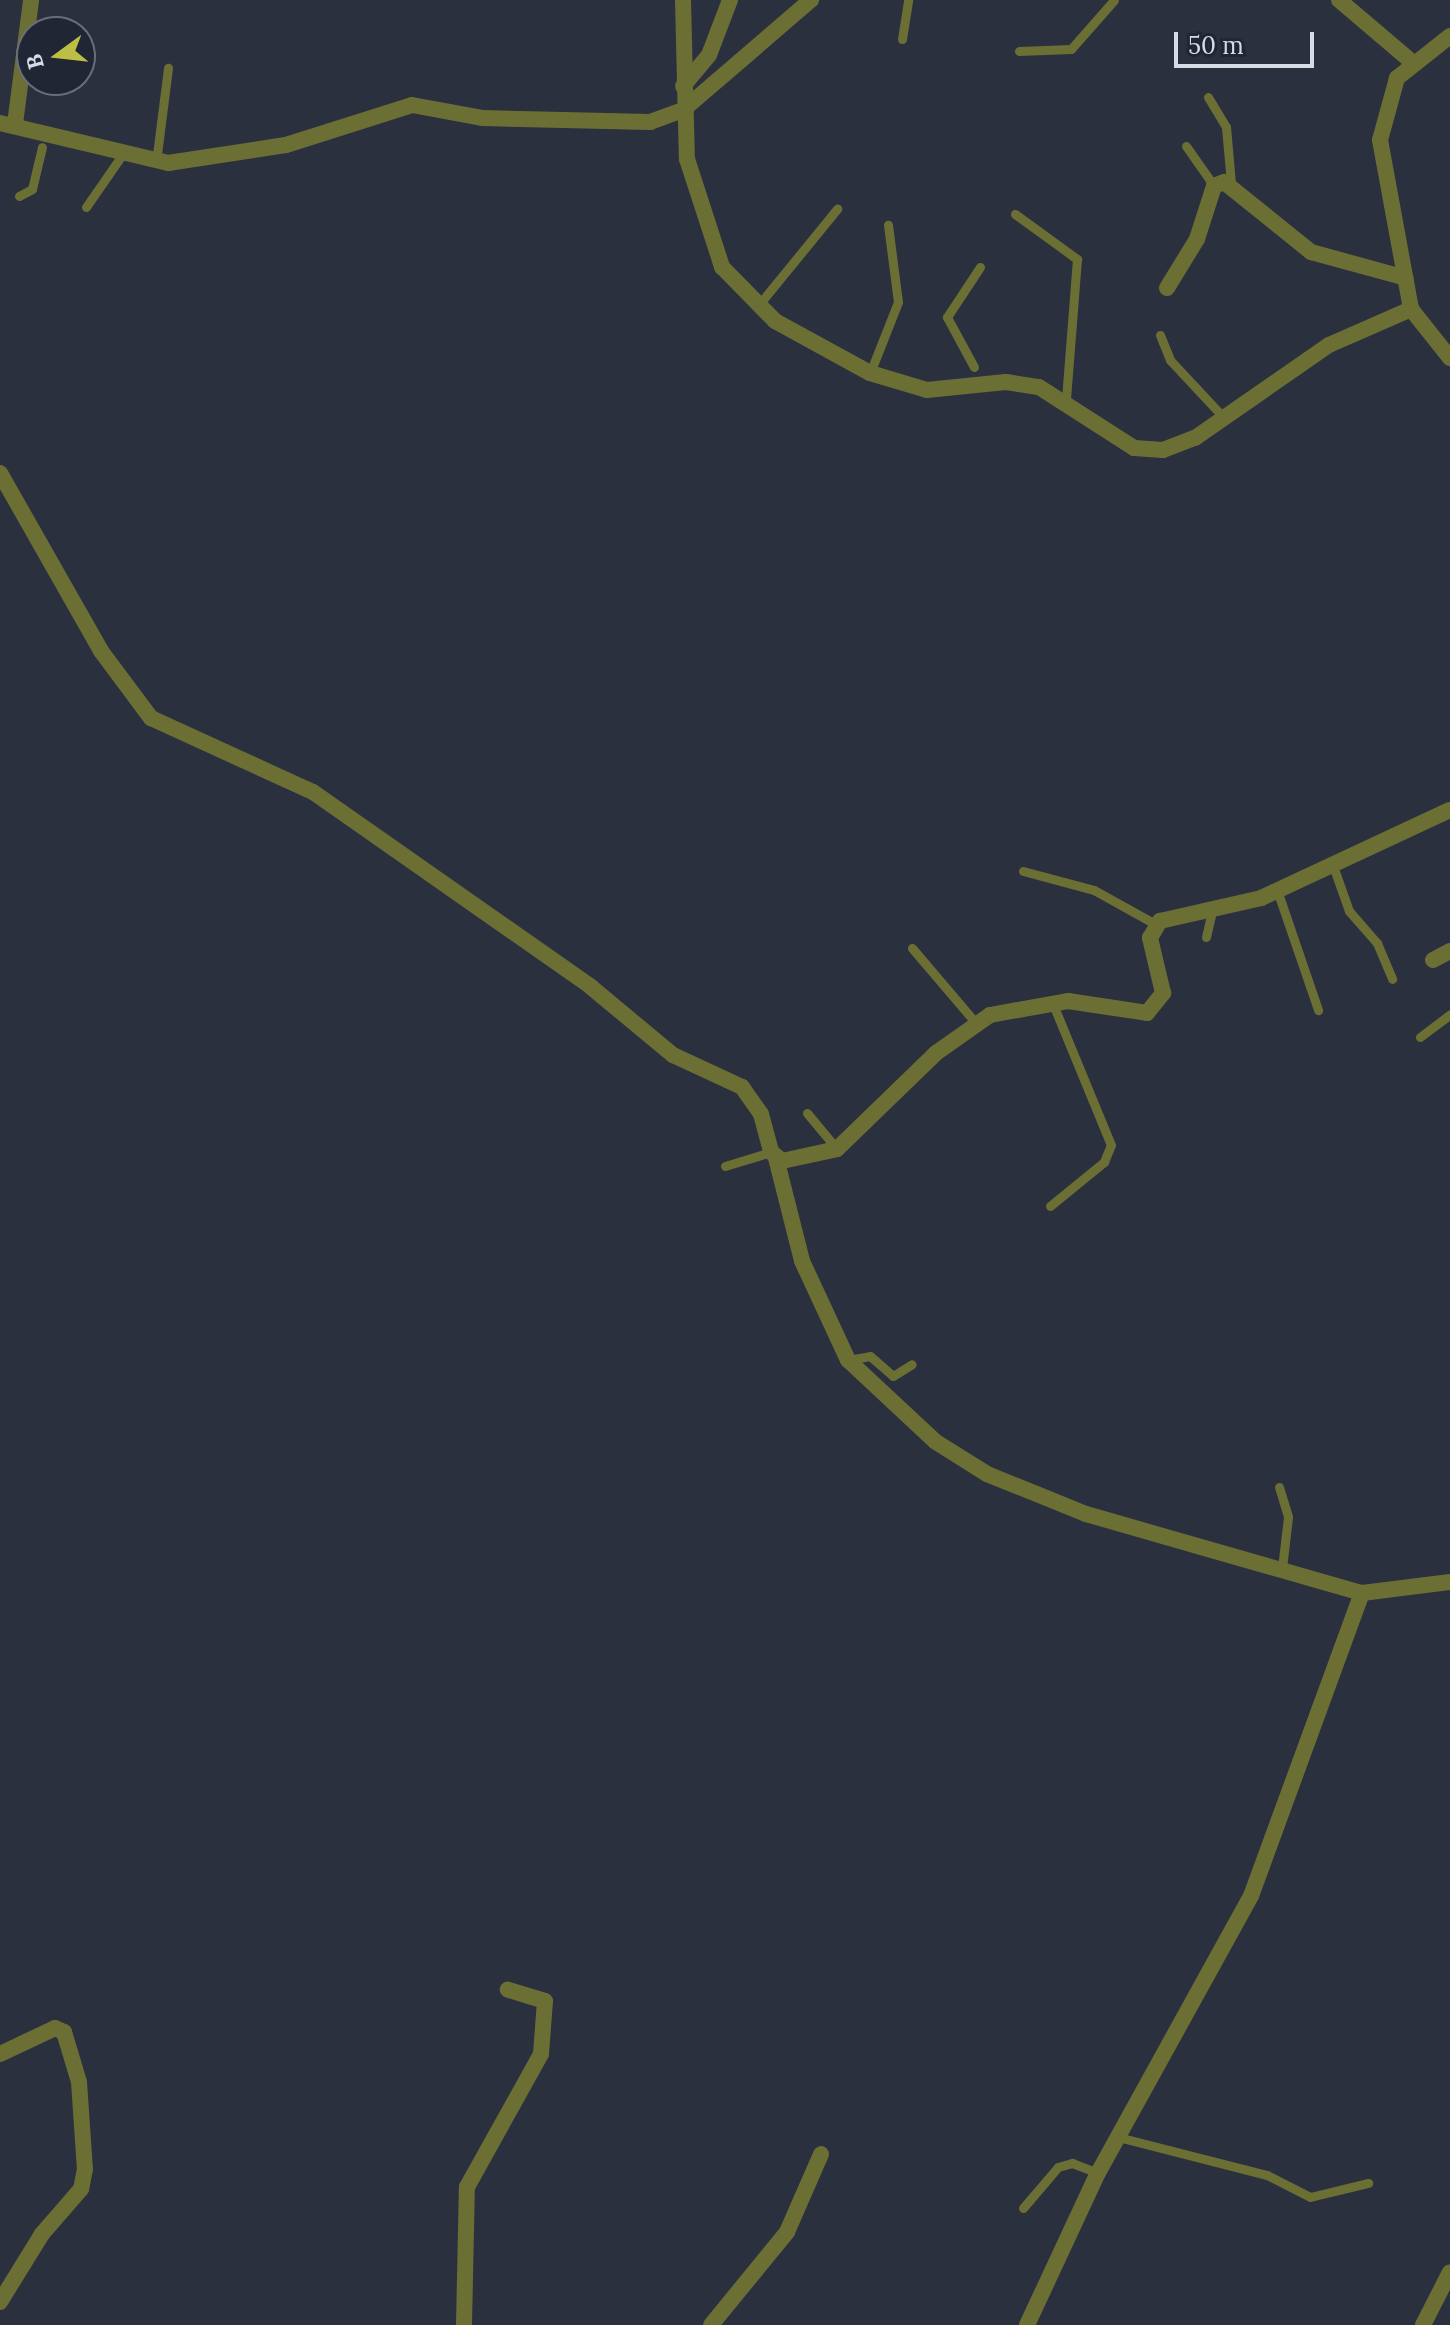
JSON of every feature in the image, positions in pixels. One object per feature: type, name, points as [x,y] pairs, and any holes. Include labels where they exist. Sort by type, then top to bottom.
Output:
[{"type":"street","points":[[31,0],[7,124],[43,140],[156,162],[286,145],[412,105],[482,118],[629,122],[683,110],[811,0]]},
{"type":"street","points":[[683,0],[683,110],[687,159],[711,246],[757,307],[870,373],[927,390],[980,382],[1020,383],[1066,399],[1146,450],[1177,446],[1224,418],[1329,345],[1411,309]]},
{"type":"street","points":[[683,86],[709,55],[730,0]]},
{"type":"street","points":[[1339,0],[1411,61]]},
{"type":"street","points":[[1450,36],[1411,61],[1388,97],[1380,140],[1411,309],[1450,358]]},
{"type":"street","points":[[1167,288],[1197,239],[1222,185],[1311,252],[1406,278]]},
{"type":"street","points":[[0,473],[101,651],[151,718],[313,792],[591,987],[673,1055],[742,1087],[761,1114],[802,1261],[848,1360],[901,1416],[987,1474],[1086,1514],[1362,1593],[1450,1582]]},
{"type":"street","points":[[773,1155],[837,1149],[975,1022],[1052,1002],[1134,1015],[1158,1007],[1163,979],[1150,938],[1155,924],[1277,890],[1331,859],[1450,810]]},
{"type":"street","points":[[1433,960],[1450,951]]},
{"type":"street","points":[[1027,2325],[1098,2173],[1251,1896],[1362,1593]]},
{"type":"street","points":[[464,2325],[467,2187],[541,2054],[545,2001],[508,1990]]},
{"type":"street","points":[[0,2054],[55,2028],[64,2032],[79,2082],[85,2169],[76,2197],[42,2234],[0,2302]]},
{"type":"street","points":[[711,2325],[787,2232],[821,2154]]},
{"type":"street","points":[[1423,2325],[1450,2272]]},
{"type":"lane","points":[[902,39],[908,0]]},
{"type":"lane","points":[[1019,51],[1071,49],[1114,0]]},
{"type":"lane","points":[[156,162],[168,68]]},
{"type":"lane","points":[[1208,97],[1226,127],[1222,185]]},
{"type":"lane","points":[[19,196],[32,189],[43,140]]},
{"type":"lane","points":[[1186,146],[1222,185]]},
{"type":"lane","points":[[86,207],[122,155]]},
{"type":"lane","points":[[757,307],[837,209]]},
{"type":"lane","points":[[1015,214],[1077,259],[1066,399]]},
{"type":"lane","points":[[870,373],[898,302],[888,225]]},
{"type":"lane","points":[[974,367],[947,317],[980,267]]},
{"type":"lane","points":[[1160,335],[1170,360],[1224,418]]},
{"type":"lane","points":[[1331,859],[1349,911],[1377,943],[1392,979]]},
{"type":"lane","points":[[1023,871],[1094,890],[1155,924]]},
{"type":"lane","points":[[1277,890],[1318,1010]]},
{"type":"lane","points":[[1206,937],[1212,910]]},
{"type":"lane","points":[[912,948],[975,1022]]},
{"type":"lane","points":[[1050,1206],[1104,1162],[1111,1145],[1052,1002]]},
{"type":"lane","points":[[1420,1037],[1450,1014]]},
{"type":"lane","points":[[807,1113],[837,1149]]},
{"type":"lane","points":[[725,1166],[773,1155]]},
{"type":"lane","points":[[848,1360],[870,1356],[893,1376],[912,1364]]},
{"type":"lane","points":[[1279,1487],[1288,1517],[1282,1568]]},
{"type":"lane","points":[[1118,2137],[1267,2175],[1310,2197],[1368,2183]]},
{"type":"lane","points":[[1023,2208],[1058,2167],[1072,2163],[1098,2173]]}]
